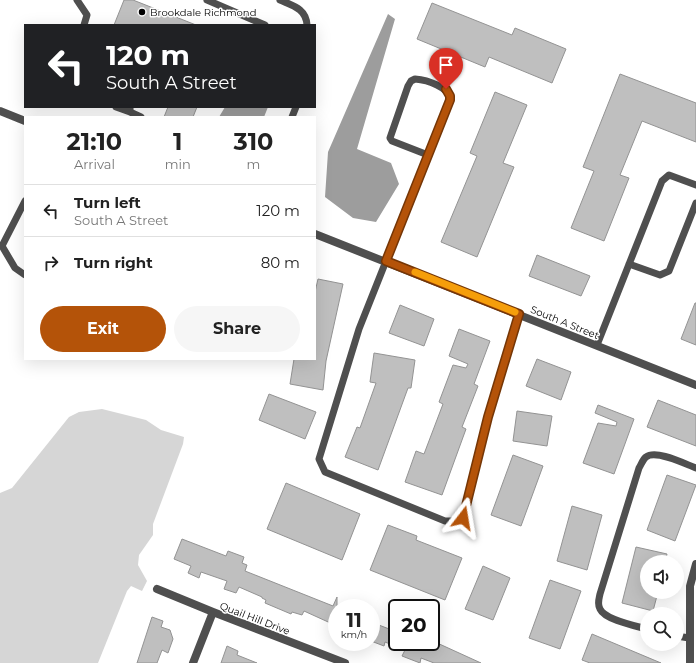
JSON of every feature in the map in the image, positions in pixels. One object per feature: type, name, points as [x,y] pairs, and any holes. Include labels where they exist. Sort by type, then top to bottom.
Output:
[{"type":"street","points":[[0,111],[24,121]]},
{"type":"street","name":"South A Street","points":[[316,234],[696,385]]},
{"type":"street","points":[[690,663],[689,638],[692,597],[690,586],[696,564]]},
{"type":"street","name":"Quail Hill Drive","points":[[157,589],[346,663]]},
{"type":"street","points":[[193,663],[213,612]]},
{"type":"lane","points":[[77,0],[88,15],[84,24]]},
{"type":"lane","points":[[280,0],[303,11],[306,17],[306,24]]},
{"type":"lane","points":[[212,1],[263,24]]},
{"type":"lane","points":[[428,155],[392,141],[390,138],[408,86],[411,81],[415,79],[446,89],[450,96],[428,155],[359,329],[319,459],[325,472],[444,521],[454,521],[463,518],[488,417],[519,314]]},
{"type":"lane","points":[[130,110],[139,116]]},
{"type":"lane","points":[[597,345],[662,181],[669,175],[696,185]]},
{"type":"lane","points":[[24,203],[1,246],[15,268],[24,274]]},
{"type":"lane","points":[[628,264],[660,275],[669,271],[696,204]]},
{"type":"lane","points":[[640,627],[609,617],[601,611],[598,604],[639,468],[646,457],[654,454],[664,456],[696,468]]},
{"type":"lane","points":[[684,637],[689,638]]},
{"type":"shaded area","points":[[388,14],[395,19],[357,149],[391,163],[399,184],[376,222],[353,218],[325,197],[328,152]]},
{"type":"shaded area","points":[[224,108],[268,108],[264,116],[220,116]]},
{"type":"shaded area","points":[[102,409],[146,420],[161,430],[184,437],[183,444],[153,524],[153,535],[139,555],[138,565],[147,581],[142,591],[131,586],[127,591],[98,663],[0,663],[0,493],[12,488],[69,417],[79,412]]},
{"type":"building","name":"Brookdale Richmond","points":[[124,0],[133,0],[193,24],[114,24]]},
{"type":"building","points":[[432,3],[512,35],[515,28],[566,49],[552,83],[489,57],[485,67],[417,39]]},
{"type":"building","points":[[620,74],[696,103],[696,142],[642,121],[620,175],[629,178],[604,241],[571,228],[594,171],[583,167]]},
{"type":"building","points":[[495,92],[527,105],[503,163],[514,167],[477,257],[441,242],[477,156],[470,153]]},
{"type":"building","points":[[168,108],[197,108],[193,116],[164,116]]},
{"type":"building","points":[[537,255],[590,276],[581,296],[529,276]]},
{"type":"building","points":[[318,279],[343,284],[326,361],[323,390],[290,384],[294,360],[316,360],[316,288]]},
{"type":"building","points":[[696,303],[696,345],[681,339]]},
{"type":"building","points":[[400,305],[434,319],[424,346],[389,333]]},
{"type":"building","points":[[459,329],[490,341],[474,384],[478,386],[462,427],[466,429],[442,495],[405,482],[416,451],[424,454],[443,404],[439,402],[453,365],[466,368],[468,364],[449,356]]},
{"type":"building","points":[[374,353],[415,360],[411,388],[408,388],[378,470],[345,457],[357,427],[360,428],[376,383],[370,382]]},
{"type":"building","points":[[537,359],[571,372],[561,400],[526,386]]},
{"type":"building","points":[[269,394],[316,412],[305,439],[259,420]]},
{"type":"building","points":[[658,400],[696,415],[696,446],[647,427]]},
{"type":"building","points":[[598,405],[634,419],[614,474],[583,463],[598,423],[616,426],[617,422],[595,413]]},
{"type":"building","points":[[517,411],[552,416],[547,446],[513,441]]},
{"type":"building","points":[[513,455],[543,466],[521,526],[491,515]]},
{"type":"building","points":[[667,475],[696,485],[675,541],[647,530]]},
{"type":"building","points":[[286,483],[360,514],[342,560],[267,529]]},
{"type":"building","points":[[572,506],[602,515],[587,570],[557,561]]},
{"type":"building","points":[[388,525],[417,536],[416,540],[462,558],[445,600],[370,570]]},
{"type":"building","points":[[182,539],[226,556],[228,551],[244,557],[242,563],[247,565],[245,571],[328,604],[328,622],[304,611],[302,615],[292,612],[291,614],[265,603],[266,600],[262,597],[239,587],[236,593],[224,589],[227,581],[201,572],[199,578],[188,573],[191,566],[174,559]]},
{"type":"building","points":[[636,547],[667,554],[640,555],[640,599],[656,599],[654,607],[640,608],[622,603]]},
{"type":"building","points":[[483,566],[510,578],[493,620],[465,609]]},
{"type":"building","points":[[550,580],[581,591],[560,649],[529,638]]},
{"type":"building","points":[[152,617],[163,621],[161,627],[170,630],[173,639],[168,653],[162,650],[157,663],[137,663]]},
{"type":"building","points":[[380,625],[388,629],[388,643],[385,642],[384,646],[380,644]]},
{"type":"building","points":[[592,634],[661,663],[590,663],[582,660]]},
{"type":"building","points":[[440,644],[481,663],[434,663],[421,658],[420,663],[402,656],[404,651],[440,651]]},
{"type":"building","points":[[227,646],[238,651],[237,655],[257,663],[221,663]]},
{"type":"slow traffic","points":[[415,272],[515,312]]},
{"type":"place","name":"Brookdale Richmond","points":[[142,12]]},
{"type":"route","points":[[446,89],[450,96],[450,100],[386,261],[519,314],[488,417],[463,518]]}]
